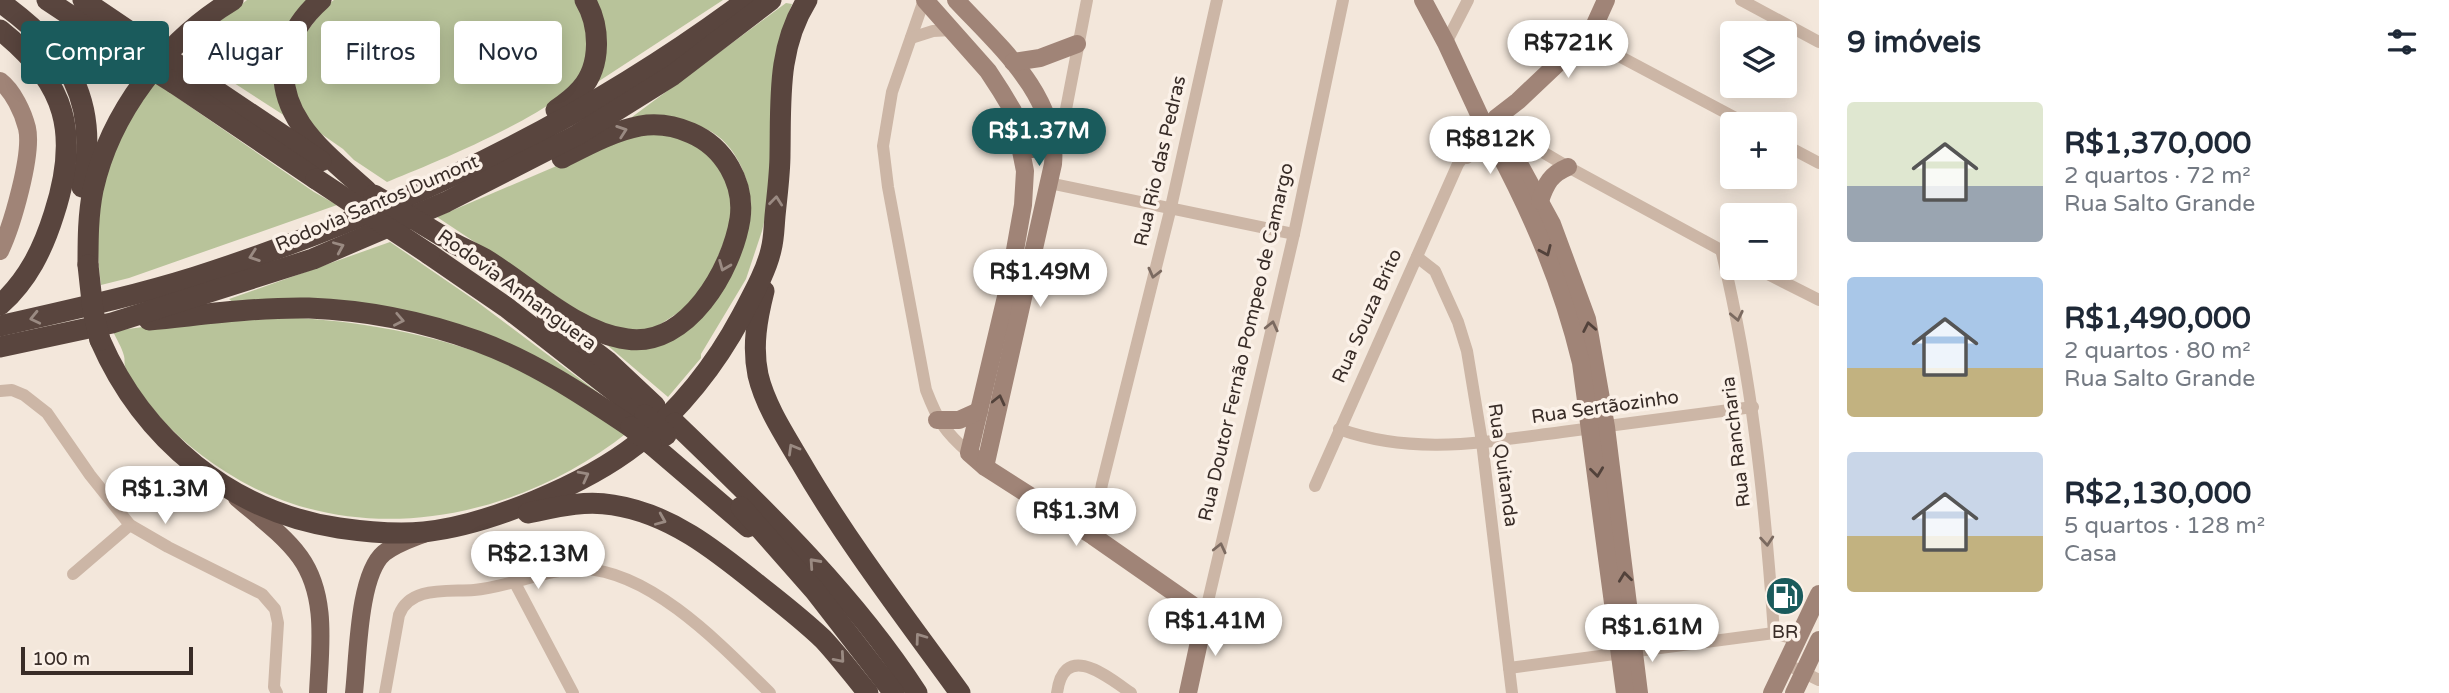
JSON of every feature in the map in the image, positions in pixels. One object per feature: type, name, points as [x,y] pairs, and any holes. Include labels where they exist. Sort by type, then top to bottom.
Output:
[{"type":"highway","name":"Rodovia Anhanguera","points":[[47,0],[85,21]]},
{"type":"highway","name":"Rodovia Anhanguera","points":[[83,0],[107,21]]},
{"type":"highway","points":[[233,0],[209,15],[177,44],[129,103],[108,145],[93,190],[89,212],[84,269],[85,299],[106,331],[110,362],[125,389],[160,434],[177,451],[216,480],[253,502],[321,526],[390,533],[428,531],[572,504],[591,503],[613,505],[657,517],[715,551],[798,617],[822,639],[868,693]]},
{"type":"highway","points":[[321,0],[299,23],[289,44],[283,67],[285,89],[291,111],[306,132],[370,193]]},
{"type":"highway","points":[[454,173],[550,114],[583,87],[592,69],[597,47],[595,27],[585,0]]},
{"type":"highway","name":"Rodovia Santos Dumont","points":[[0,326],[195,277],[310,237],[454,173],[553,124],[702,33],[747,0]]},
{"type":"highway","name":"Rodovia Santos Dumont","points":[[0,347],[106,331],[313,259],[446,202],[577,135],[673,75],[771,0]]},
{"type":"highway","points":[[807,0],[795,19],[782,66],[780,158],[771,250],[757,320],[755,345],[759,379],[780,428],[829,511],[960,693]]},
{"type":"highway","points":[[0,2],[50,43],[71,72],[79,90],[87,162],[76,241],[84,269]]},
{"type":"highway","points":[[0,30],[36,64],[47,79],[61,108],[67,147],[62,191],[49,232],[29,273],[17,290],[0,305]]},
{"type":"highway","name":"Rodovia Anhanguera","points":[[169,70],[447,239],[607,361],[643,416]]},
{"type":"highway","name":"Rodovia Anhanguera","points":[[179,76],[316,179],[506,307],[643,416],[805,552],[862,614],[917,693]]},
{"type":"highway","points":[[446,202],[516,180],[622,130],[657,124],[681,129],[711,144],[720,152],[732,169],[739,191],[740,218],[718,279],[685,322],[651,338],[628,340],[592,328],[484,259],[447,239]]},
{"type":"highway","points":[[474,521],[555,491],[620,457],[640,441],[679,403],[711,365],[745,310],[771,250]]},
{"type":"highway","points":[[106,331],[238,311],[309,308],[368,314],[477,341],[572,387],[643,416],[664,434]]},
{"type":"highway","name":"Rodovia Anhanguera","points":[[664,434],[735,501],[794,566],[894,693]]},
{"type":"highway","points":[[895,659],[926,693]]},
{"type":"main road","points":[[216,480],[300,556],[308,570],[318,598],[320,617],[318,693]]},
{"type":"main road","points":[[354,693],[370,572],[383,554],[428,531]]},
{"type":"street","points":[[969,453],[1009,284],[1023,205],[1025,171],[1013,111],[988,71],[925,0],[892,92],[883,146],[921,370],[937,420],[951,437],[969,453],[985,467],[1093,536],[1205,614]]},
{"type":"street","points":[[956,0],[1013,62],[1045,111],[1055,145]]},
{"type":"street","points":[[985,467],[1049,183],[1055,145],[1062,130],[1087,0]]},
{"type":"street","name":"Rua Rio das Pedras","points":[[1093,536],[1102,484],[1171,207],[1217,0]]},
{"type":"street","name":"Rua Doutor Fernão Pompeo de Camargo","points":[[1188,693],[1294,234],[1343,0]]},
{"type":"street","points":[[1429,0],[1474,101],[1494,129],[1506,138],[1567,308],[1599,428]]},
{"type":"street","points":[[1446,43],[1468,0]]},
{"type":"street","points":[[1606,0],[1592,31],[1601,44],[1724,112]]},
{"type":"street","points":[[1741,0],[1819,42]]},
{"type":"street","points":[[911,38],[933,30],[952,30]]},
{"type":"street","name":"Rua Souza Brito","points":[[1315,486],[1458,164],[1518,101],[1592,31]]},
{"type":"street","points":[[1013,62],[1040,58],[1077,44]]},
{"type":"street","points":[[0,81],[7,86],[28,130],[19,195],[10,230],[0,251]]},
{"type":"street","points":[[1494,129],[1720,249]]},
{"type":"street","points":[[1021,148],[1055,145]]},
{"type":"street","points":[[1797,151],[1819,163]]},
{"type":"street","points":[[1541,201],[1548,181],[1568,167]]},
{"type":"street","points":[[1049,183],[1294,234]]},
{"type":"street","points":[[1524,185],[1541,201],[1571,269],[1587,319],[1628,651],[1639,693]]},
{"type":"street","name":"Rua Quitanda","points":[[1417,257],[1435,271],[1458,322],[1467,351],[1482,443],[1512,693]]},
{"type":"street","name":"Rua Rancharia","points":[[1732,280],[1753,407],[1768,543],[1774,633]]},
{"type":"street","points":[[1780,280],[1819,300]]},
{"type":"street","points":[[0,391],[12,390],[24,395],[47,414],[130,525],[262,594],[275,609],[278,623],[274,687],[277,693]]},
{"type":"street","name":"Rua Sertãozinho","points":[[1339,429],[1365,438],[1419,446],[1482,443],[1753,407]]},
{"type":"street","points":[[937,420],[958,419],[979,411]]},
{"type":"street","points":[[73,574],[130,525]]},
{"type":"street","points":[[385,693],[399,615],[403,604],[411,597],[426,593],[490,589],[563,570],[583,569],[603,571],[629,581],[695,622],[732,654],[770,693]]},
{"type":"street","points":[[514,583],[573,693]]},
{"type":"street","points":[[1772,693],[1819,594]]},
{"type":"street","points":[[1509,668],[1774,633],[1798,640]]},
{"type":"street","points":[[1794,693],[1811,677],[1819,640]]},
{"type":"street","points":[[1625,693],[1628,651]]},
{"type":"street","points":[[1786,664],[1811,677]]},
{"type":"street","points":[[1057,693],[1060,680],[1067,671],[1076,666],[1091,666],[1131,693]]},
{"type":"green space","points":[[247,0],[312,0],[294,21],[220,21]]},
{"type":"green space","points":[[334,0],[579,0],[589,24],[586,68],[576,83],[556,100],[528,117],[497,134],[387,182],[320,133],[307,119],[294,88],[294,84],[307,84],[307,31]]},
{"type":"green space","points":[[597,0],[723,0],[593,85]]},
{"type":"green space","points":[[786,3],[792,4],[781,34],[768,205],[762,231],[746,279],[701,358],[668,397],[600,339],[674,338],[751,205],[750,193],[737,159],[712,132],[693,125],[632,117]]},
{"type":"green space","points":[[151,84],[157,84],[337,205],[129,278],[101,285],[98,233],[104,180],[109,163]]},
{"type":"green space","points":[[236,84],[287,84],[285,116]]},
{"type":"green space","points":[[667,129],[719,157],[737,209],[702,297],[650,331],[606,327],[437,217],[622,138]]},
{"type":"green space","points":[[390,242],[476,301],[600,394],[503,344],[234,303],[229,299]]},
{"type":"green space","points":[[299,318],[390,329],[480,353],[548,382],[628,432],[583,463],[535,488],[484,506],[432,516],[379,519],[326,513],[275,497],[226,472],[191,446],[159,416],[132,380],[113,331],[180,322]]},
{"type":"place","name":"BR","points":[[1785,596]]}]
